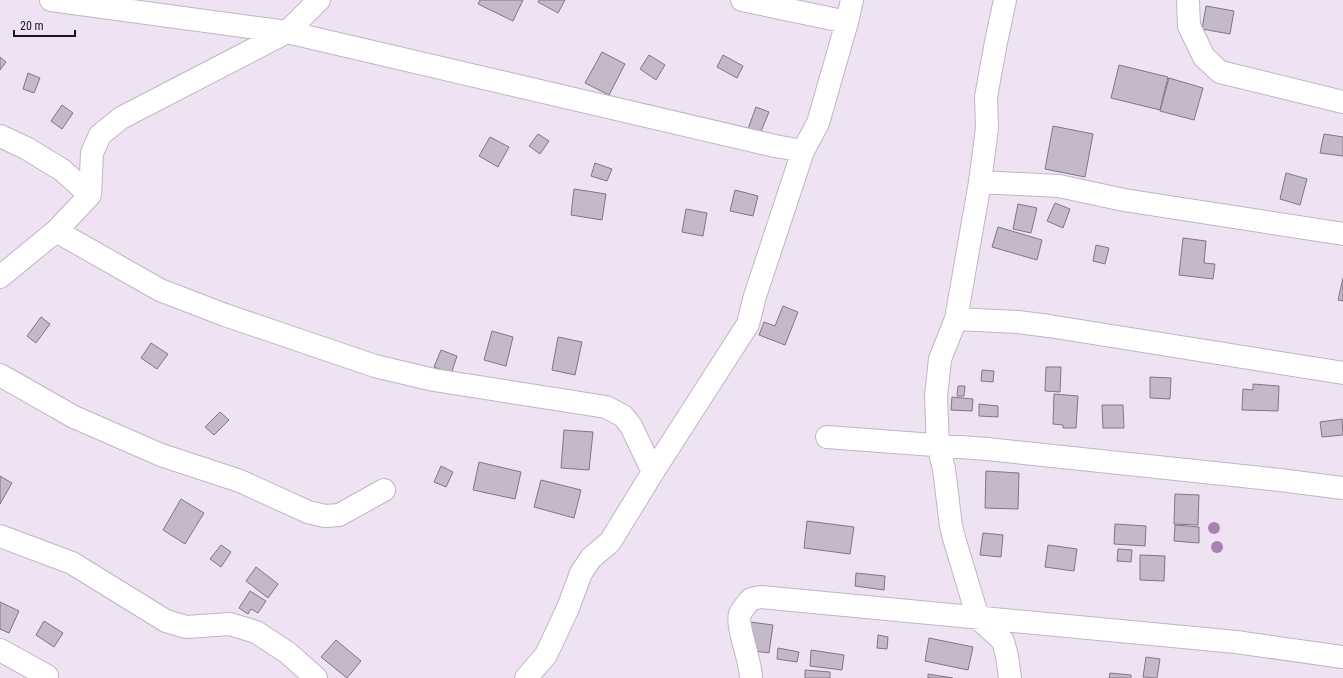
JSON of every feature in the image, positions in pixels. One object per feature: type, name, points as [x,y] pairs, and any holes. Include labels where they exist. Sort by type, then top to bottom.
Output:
[{"type":"street","points":[[51,0],[287,32],[775,146],[803,151]]},
{"type":"street","points":[[0,277],[56,231],[90,195],[92,153],[100,135],[121,118],[287,32],[319,0]]},
{"type":"street","points":[[742,0],[847,22]]},
{"type":"street","points":[[526,678],[546,655],[568,608],[581,573],[590,558],[610,542],[748,324],[755,296],[803,151],[818,123],[852,0]]},
{"type":"street","points":[[1005,0],[986,97],[987,128],[980,182],[956,319],[940,359],[936,396],[938,445],[947,487],[951,526],[978,618],[1003,641],[1010,678]]},
{"type":"street","points":[[1188,0],[1189,26],[1204,57],[1220,72],[1343,102]]},
{"type":"street","points":[[0,136],[26,148],[62,170],[90,195]]},
{"type":"street","points":[[980,182],[1059,186],[1124,200],[1343,234]]},
{"type":"street","points":[[56,231],[160,290],[225,315],[375,366],[434,380],[606,407],[623,416],[631,426],[653,472]]},
{"type":"street","points":[[956,319],[1018,322],[1049,326],[1343,373]]},
{"type":"street","points":[[0,375],[74,417],[161,455],[240,481],[308,512],[325,516],[340,515],[384,490]]},
{"type":"street","points":[[827,437],[987,449],[1343,488]]},
{"type":"street","points":[[0,536],[72,563],[166,621],[186,627],[230,624],[256,632],[288,653],[316,678]]},
{"type":"street","points":[[751,678],[749,660],[739,624],[740,614],[751,599],[761,597],[1236,642],[1343,657]]},
{"type":"street","points":[[0,650],[47,676]]},
{"type":"building","points":[[480,0],[523,0],[513,21],[478,4]]},
{"type":"building","points":[[539,0],[565,0],[558,13],[538,2]]},
{"type":"building","points":[[1206,6],[1234,11],[1230,34],[1202,29]]},
{"type":"building","points":[[602,52],[625,64],[609,95],[585,83]]},
{"type":"building","points":[[649,55],[665,65],[656,80],[640,69]]},
{"type":"building","points":[[723,55],[743,66],[737,78],[717,67]]},
{"type":"building","points":[[0,57],[6,62],[0,70]]},
{"type":"building","points":[[1119,65],[1168,77],[1160,110],[1111,98]]},
{"type":"building","points":[[28,73],[40,78],[34,93],[23,89]]},
{"type":"building","points":[[1169,78],[1203,88],[1194,120],[1160,111]]},
{"type":"building","points":[[62,105],[73,113],[62,129],[51,121]]},
{"type":"building","points":[[756,107],[769,112],[760,134],[748,129]]},
{"type":"building","points":[[1053,126],[1093,134],[1085,177],[1045,169]]},
{"type":"building","points":[[538,134],[549,141],[540,154],[529,146]]},
{"type":"building","points":[[1324,134],[1343,137],[1343,156],[1320,153]]},
{"type":"building","points":[[490,137],[509,147],[498,167],[479,156]]},
{"type":"building","points":[[595,163],[612,169],[607,181],[591,176]]},
{"type":"building","points":[[1286,173],[1307,179],[1300,205],[1280,199]]},
{"type":"building","points":[[574,189],[606,194],[602,220],[571,215]]},
{"type":"building","points":[[735,190],[758,196],[753,216],[730,211]]},
{"type":"building","points":[[1055,203],[1070,209],[1063,228],[1047,221]]},
{"type":"building","points":[[1018,204],[1037,208],[1031,233],[1013,229]]},
{"type":"building","points":[[686,209],[707,213],[703,236],[682,232]]},
{"type":"building","points":[[998,227],[1042,240],[1037,260],[992,247]]},
{"type":"building","points":[[1183,238],[1206,241],[1204,263],[1215,264],[1213,279],[1179,275]]},
{"type":"building","points":[[1096,245],[1109,248],[1105,264],[1093,261]]},
{"type":"building","points":[[1343,278],[1343,301],[1338,300]]},
{"type":"building","points":[[783,306],[798,312],[785,345],[759,335],[764,322],[775,326]]},
{"type":"building","points":[[41,317],[50,324],[36,343],[27,336]]},
{"type":"building","points":[[492,331],[513,337],[506,366],[484,360]]},
{"type":"building","points":[[558,337],[582,342],[575,375],[552,370]]},
{"type":"building","points":[[151,343],[168,354],[157,369],[141,358]]},
{"type":"building","points":[[441,350],[457,356],[451,374],[434,367]]},
{"type":"building","points":[[1046,367],[1061,367],[1060,392],[1045,391]]},
{"type":"building","points":[[982,370],[994,371],[993,382],[981,381]]},
{"type":"building","points":[[1150,377],[1171,378],[1170,399],[1150,398]]},
{"type":"building","points":[[1253,384],[1279,386],[1278,411],[1242,410],[1243,389],[1253,390]]},
{"type":"building","points":[[958,386],[965,386],[964,396],[957,396]]},
{"type":"building","points":[[1054,394],[1078,396],[1076,428],[1063,428],[1063,425],[1053,424]]},
{"type":"building","points":[[952,397],[973,399],[972,411],[951,410]]},
{"type":"building","points":[[979,404],[998,406],[998,417],[979,416]]},
{"type":"building","points":[[1102,405],[1123,405],[1124,428],[1103,428]]},
{"type":"building","points":[[220,412],[229,420],[214,435],[205,427]]},
{"type":"building","points":[[1342,419],[1343,435],[1322,437],[1320,422]]},
{"type":"building","points":[[564,430],[593,432],[589,470],[561,468]]},
{"type":"building","points":[[479,462],[521,472],[515,499],[473,490]]},
{"type":"building","points":[[441,466],[453,472],[446,487],[434,482]]},
{"type":"building","points":[[986,471],[1019,473],[1018,509],[985,508]]},
{"type":"building","points":[[0,476],[12,483],[0,504]]},
{"type":"building","points":[[541,480],[581,490],[574,518],[534,507]]},
{"type":"building","points":[[1175,494],[1199,495],[1198,525],[1174,524]]},
{"type":"building","points":[[181,499],[204,513],[185,544],[163,530]]},
{"type":"building","points":[[807,521],[854,527],[850,554],[804,548]]},
{"type":"building","points":[[1115,524],[1146,526],[1145,546],[1114,544]]},
{"type":"building","points":[[1175,525],[1199,527],[1199,543],[1174,541]]},
{"type":"building","points":[[983,533],[1003,535],[1001,557],[980,555]]},
{"type":"building","points":[[221,545],[231,552],[221,567],[210,559]]},
{"type":"building","points":[[1048,545],[1077,549],[1074,571],[1045,567]]},
{"type":"building","points":[[1118,549],[1132,550],[1131,562],[1117,561]]},
{"type":"building","points":[[1140,555],[1165,556],[1164,581],[1140,580]]},
{"type":"building","points":[[256,567],[278,584],[268,598],[246,581]]},
{"type":"building","points":[[856,573],[885,576],[884,590],[855,586]]},
{"type":"building","points":[[250,591],[266,601],[258,613],[251,609],[248,614],[239,608]]},
{"type":"building","points":[[0,602],[19,611],[9,633],[0,629]]},
{"type":"building","points":[[44,621],[63,633],[54,647],[36,635]]},
{"type":"building","points":[[750,622],[773,625],[769,653],[747,650]]},
{"type":"building","points":[[878,635],[888,637],[887,649],[877,648]]},
{"type":"building","points":[[929,638],[973,647],[968,670],[925,661]]},
{"type":"building","points":[[336,640],[361,661],[347,678],[321,657]]},
{"type":"building","points":[[778,648],[799,652],[797,662],[777,659]]},
{"type":"building","points":[[811,650],[844,655],[842,670],[810,666]]},
{"type":"building","points":[[1146,657],[1160,659],[1157,678],[1143,677]]},
{"type":"building","points":[[805,670],[830,672],[830,678],[805,678]]},
{"type":"building","points":[[1110,673],[1131,675],[1131,678],[1109,678]]},
{"type":"building","points":[[928,674],[953,678],[928,678]]}]
